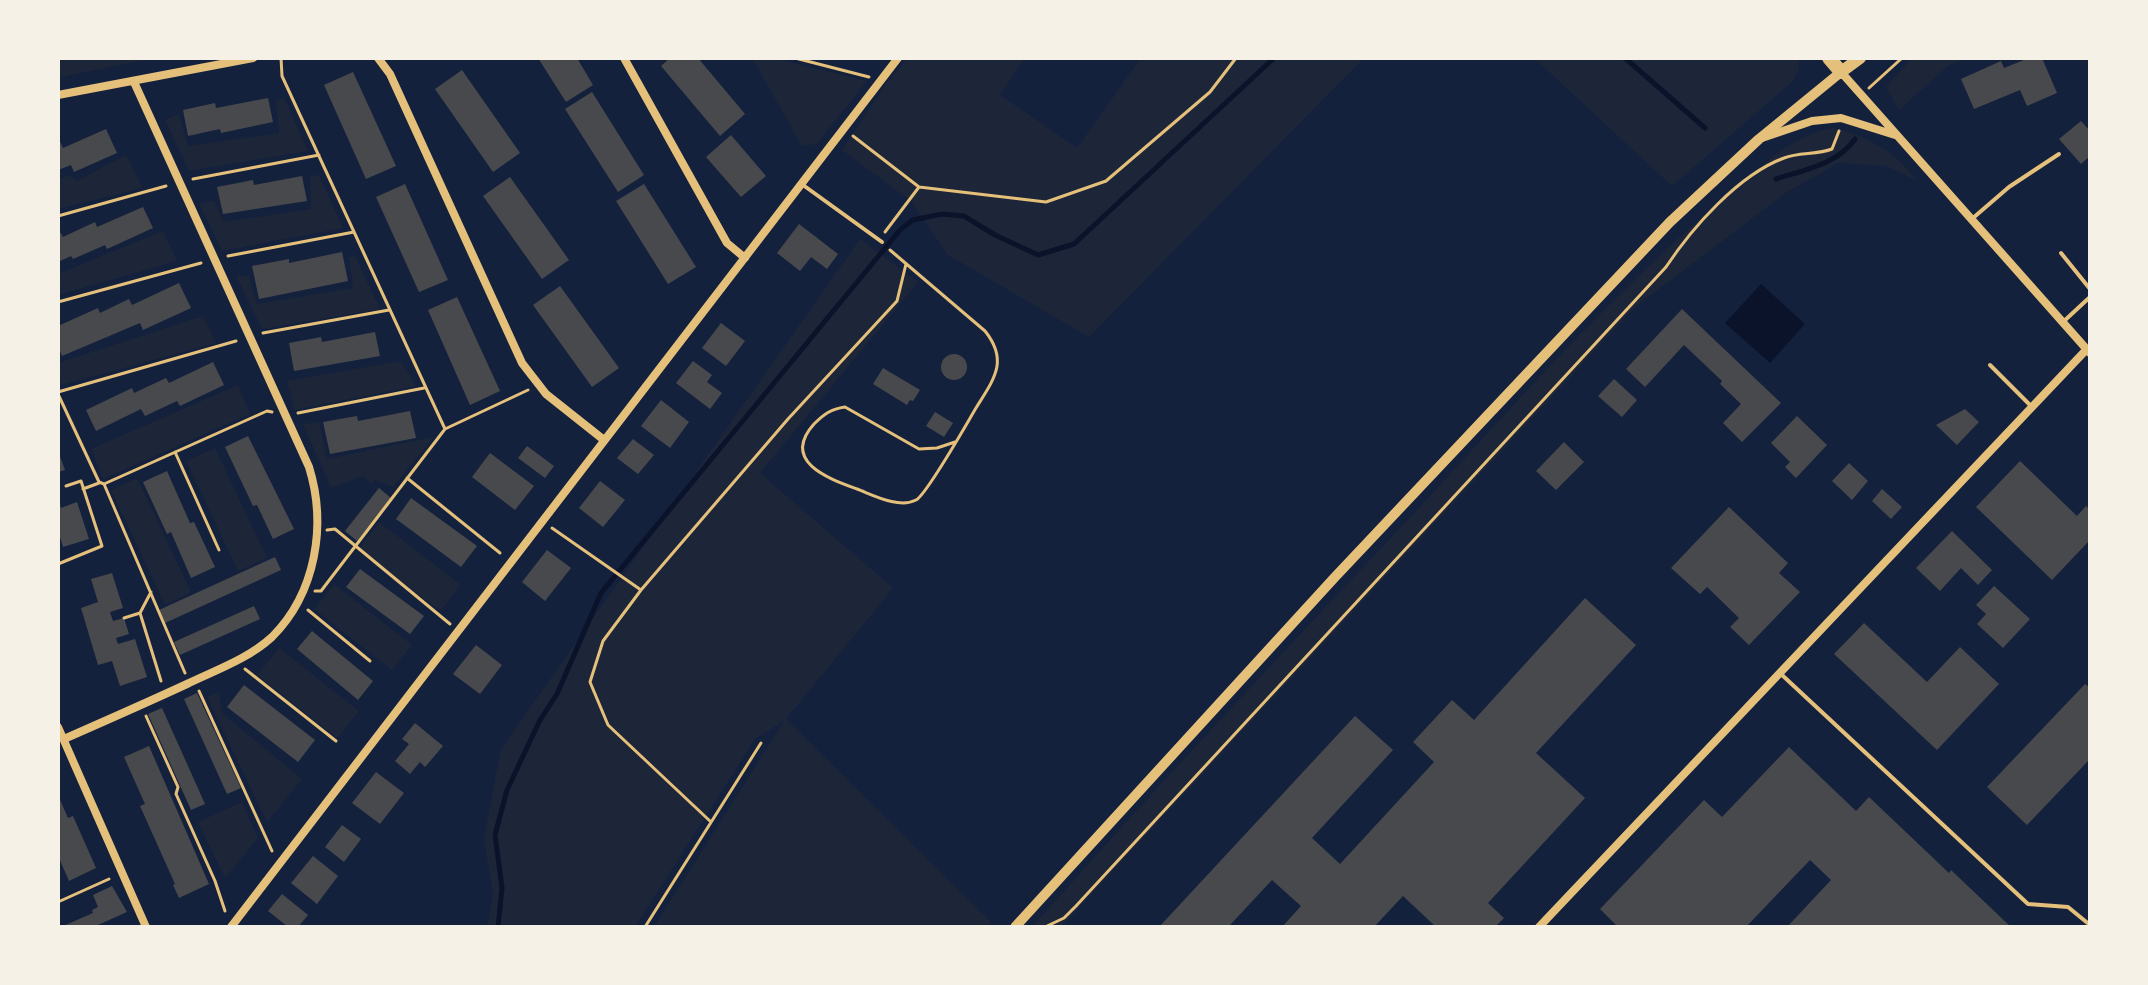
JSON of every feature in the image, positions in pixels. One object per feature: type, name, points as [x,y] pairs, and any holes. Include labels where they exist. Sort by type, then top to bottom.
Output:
[{"type":"highway","points":[[1829,58],[1841,72]]},
{"type":"main road","points":[[1841,72],[1860,58]]},
{"type":"street","points":[[58,95],[253,58]]},
{"type":"street","points":[[378,58],[390,74],[522,363],[537,386],[604,440]]},
{"type":"street","points":[[624,58],[727,243],[745,258]]},
{"type":"street","points":[[233,925],[898,58]]},
{"type":"street","points":[[1015,927],[1324,588],[1659,233],[1759,139],[1841,72],[2088,351],[1539,927]]},
{"type":"street","points":[[61,739],[239,660],[272,637],[303,592],[313,564],[318,530],[316,487],[309,467],[134,82]]},
{"type":"street","points":[[1759,139],[1812,121],[1841,118],[1895,135]]},
{"type":"street","points":[[58,727],[146,927]]},
{"type":"lane","points":[[1971,220],[2009,187],[2059,154]]},
{"type":"lane","points":[[802,184],[881,241]]},
{"type":"lane","points":[[2061,253],[2090,289]]},
{"type":"lane","points":[[2063,322],[2090,297]]},
{"type":"lane","points":[[1990,365],[2032,407]]},
{"type":"lane","points":[[1780,673],[2028,904],[2068,907],[2090,925]]},
{"type":"path","points":[[281,58],[282,76],[445,429]]},
{"type":"path","points":[[795,58],[881,80]]},
{"type":"path","points":[[843,129],[919,187],[1046,202],[1106,181],[1210,92],[1236,58]]},
{"type":"path","points":[[1892,68],[1902,58]]},
{"type":"path","points":[[1045,927],[1064,918],[1098,883],[1666,267],[1694,227],[1762,169],[1795,155],[1828,151]]},
{"type":"path","points":[[58,216],[179,182],[319,155]]},
{"type":"path","points":[[881,241],[919,187]]},
{"type":"path","points":[[58,302],[213,259],[354,232]]},
{"type":"path","points":[[892,251],[985,331],[994,342],[998,367],[992,381],[955,442],[919,499],[907,503],[886,500],[820,475],[805,456],[804,443],[809,430],[822,416],[833,409],[845,407],[919,449],[937,448],[955,442]]},
{"type":"path","points":[[711,822],[608,725],[590,682],[603,641],[641,590],[788,419],[897,301],[906,264]]},
{"type":"path","points":[[279,865],[155,607],[152,591],[58,393],[250,336],[389,310]]},
{"type":"path","points":[[303,592],[321,591],[445,429],[537,386]]},
{"type":"path","points":[[83,489],[267,411],[285,415],[424,388]]},
{"type":"path","points":[[58,406],[64,403]]},
{"type":"path","points":[[175,452],[219,550]]},
{"type":"path","points":[[407,478],[510,561]]},
{"type":"path","points":[[58,564],[102,546],[81,481],[66,486]]},
{"type":"path","points":[[542,520],[641,590]]},
{"type":"path","points":[[318,530],[335,529],[459,631]]},
{"type":"path","points":[[124,618],[140,613],[152,591]]},
{"type":"path","points":[[298,601],[370,661]]},
{"type":"path","points":[[140,613],[166,694]]},
{"type":"path","points":[[239,660],[248,673],[336,741]]},
{"type":"path","points":[[141,705],[178,787],[176,794],[215,881],[226,915],[233,925]]},
{"type":"path","points":[[645,927],[761,743]]},
{"type":"path","points":[[58,902],[122,873]]},
{"type":"shaded area","points":[[58,58],[154,58],[61,77],[58,74]]},
{"type":"shaded area","points":[[752,58],[772,58],[867,81],[817,144],[802,146]]},
{"type":"shaded area","points":[[908,58],[1025,58],[1000,95],[1077,148],[1141,58],[1364,58],[1089,337],[948,255],[911,201],[842,150],[887,82]]},
{"type":"shaded area","points":[[1534,58],[1799,58],[1799,69],[1792,82],[1672,186]]},
{"type":"shaded area","points":[[1912,58],[1965,58],[1948,66],[1899,110],[1886,87]]},
{"type":"shaded area","points":[[284,98],[308,151],[189,171],[165,120],[179,114],[188,146],[279,133],[276,101]]},
{"type":"shaded area","points":[[1833,128],[1880,147],[1900,162],[1917,181],[1887,166],[1839,163],[1787,192],[1636,306],[1061,927],[1032,927],[1530,387],[1646,269],[1764,164],[1803,138]]},
{"type":"shaded area","points":[[126,155],[143,188],[58,209],[58,180],[70,175],[77,181]]},
{"type":"shaded area","points":[[319,175],[343,228],[222,251],[199,203],[214,201],[224,222],[311,209],[310,176]]},
{"type":"shaded area","points":[[163,231],[177,261],[58,295],[58,274]]},
{"type":"shaded area","points":[[860,239],[918,282],[760,473],[893,588],[786,719],[991,922],[986,927],[654,927],[784,721],[755,739],[635,927],[487,927],[493,894],[484,838],[501,749]]},
{"type":"shaded area","points":[[355,256],[380,309],[262,329],[236,276],[249,276],[257,304],[353,288],[349,257]]},
{"type":"shaded area","points":[[1761,284],[1805,324],[1770,363],[1725,323]]},
{"type":"shaded area","points":[[203,316],[216,343],[61,385],[58,363]]},
{"type":"shaded area","points":[[401,361],[416,386],[294,410],[287,381]]},
{"type":"shaded area","points":[[238,385],[250,414],[103,479],[91,449]]},
{"type":"shaded area","points":[[319,422],[327,459],[434,437],[393,487],[375,480],[371,483],[363,476],[331,488],[303,424]]},
{"type":"shaded area","points":[[215,448],[267,558],[238,571],[186,461]]},
{"type":"shaded area","points":[[137,478],[191,592],[165,605],[111,490]]},
{"type":"shaded area","points":[[379,522],[461,585],[440,611],[359,549]]},
{"type":"shaded area","points":[[334,584],[412,645],[392,670],[314,609]]},
{"type":"shaded area","points":[[279,648],[359,711],[337,738],[257,675]]},
{"type":"shaded area","points":[[219,692],[222,713],[302,779],[267,822],[207,697]]},
{"type":"shaded area","points":[[242,802],[258,838],[225,878],[198,822]]},
{"type":"building","points":[[538,58],[577,58],[593,85],[566,102]]},
{"type":"building","points":[[670,58],[698,58],[745,114],[720,136],[661,66]]},
{"type":"building","points":[[2029,58],[2042,58],[2057,93],[2027,106],[2020,90],[1974,109],[1961,79],[2001,61],[2004,68]]},
{"type":"building","points":[[462,70],[520,153],[493,172],[435,89]]},
{"type":"building","points":[[353,72],[396,166],[366,179],[324,85]]},
{"type":"building","points":[[592,92],[644,175],[618,192],[565,109]]},
{"type":"building","points":[[268,98],[273,122],[221,133],[220,129],[188,136],[183,110],[215,103],[216,108]]},
{"type":"building","points":[[2081,121],[2090,131],[2090,156],[2081,164],[2059,139]]},
{"type":"building","points":[[106,129],[117,153],[74,172],[71,165],[58,170],[58,137],[63,148]]},
{"type":"building","points":[[731,135],[766,176],[741,197],[706,157]]},
{"type":"building","points":[[302,176],[307,201],[223,214],[217,187],[253,180],[254,185]]},
{"type":"building","points":[[510,177],[569,260],[542,279],[483,196]]},
{"type":"building","points":[[405,184],[448,280],[419,292],[376,197]]},
{"type":"building","points":[[644,184],[696,267],[668,284],[616,201]]},
{"type":"building","points":[[143,207],[153,228],[107,249],[105,245],[58,262],[58,233],[63,237],[95,222],[97,227]]},
{"type":"building","points":[[799,224],[838,254],[827,269],[811,257],[800,271],[777,253]]},
{"type":"building","points":[[342,252],[348,281],[259,299],[252,266],[289,259],[289,263]]},
{"type":"building","points":[[179,283],[191,308],[143,330],[140,323],[62,356],[58,347],[58,326],[98,308],[100,313],[129,299],[132,305]]},
{"type":"building","points":[[560,286],[619,368],[592,387],[533,305]]},
{"type":"building","points":[[457,297],[500,391],[470,405],[428,310]]},
{"type":"building","points":[[1682,309],[1781,403],[1742,442],[1723,423],[1741,404],[1684,345],[1645,387],[1626,369]]},
{"type":"building","points":[[721,323],[745,341],[726,366],[702,348]]},
{"type":"building","points":[[375,332],[380,356],[294,371],[289,343],[321,337],[322,342]]},
{"type":"building","points":[[954,354],[963,358],[967,367],[963,376],[954,380],[945,376],[941,367],[945,358]]},
{"type":"building","points":[[693,361],[712,375],[707,382],[722,393],[710,409],[676,383]]},
{"type":"building","points":[[213,362],[224,385],[180,406],[177,401],[145,416],[141,409],[96,431],[86,410],[132,388],[134,393],[166,378],[169,383]]},
{"type":"building","points":[[883,368],[920,390],[913,401],[910,400],[907,405],[873,384]]},
{"type":"building","points":[[1614,379],[1637,400],[1622,417],[1598,396]]},
{"type":"building","points":[[661,400],[689,422],[670,448],[641,426]]},
{"type":"building","points":[[1965,409],[1979,422],[1957,445],[1936,425]]},
{"type":"building","points":[[410,411],[416,438],[330,454],[323,422],[357,416],[358,421]]},
{"type":"building","points":[[935,412],[953,423],[944,437],[926,426]]},
{"type":"building","points":[[1797,416],[1827,445],[1796,478],[1785,467],[1790,462],[1771,443]]},
{"type":"building","points":[[248,436],[294,529],[273,539],[257,505],[253,506],[225,447]]},
{"type":"building","points":[[633,439],[654,455],[638,474],[617,458]]},
{"type":"building","points":[[1564,442],[1584,462],[1556,490],[1536,471]]},
{"type":"building","points":[[527,446],[554,466],[545,478],[518,458]]},
{"type":"building","points":[[58,451],[65,470],[58,472]]},
{"type":"building","points":[[490,453],[534,486],[515,510],[472,477]]},
{"type":"building","points":[[2020,461],[2077,516],[2086,506],[2090,510],[2090,544],[2088,542],[2052,580],[1976,507]]},
{"type":"building","points":[[1849,463],[1868,481],[1852,500],[1832,481]]},
{"type":"building","points":[[167,471],[190,523],[194,522],[215,567],[191,578],[171,532],[167,534],[143,482]]},
{"type":"building","points":[[600,481],[625,500],[603,527],[579,508]]},
{"type":"building","points":[[379,488],[391,498],[357,541],[345,531]]},
{"type":"building","points":[[1882,489],[1902,507],[1891,519],[1872,501]]},
{"type":"building","points":[[411,498],[477,546],[461,567],[396,519]]},
{"type":"building","points":[[59,501],[61,508],[77,502],[89,539],[63,547],[58,530]]},
{"type":"building","points":[[1729,507],[1788,563],[1779,573],[1800,592],[1749,645],[1730,627],[1739,618],[1707,587],[1700,594],[1671,568]]},
{"type":"building","points":[[1952,531],[1992,570],[1978,585],[1961,568],[1940,591],[1916,568]]},
{"type":"building","points":[[547,550],[571,568],[545,601],[522,582]]},
{"type":"building","points":[[275,557],[281,570],[165,623],[159,610]]},
{"type":"building","points":[[360,569],[424,616],[410,634],[346,587]]},
{"type":"building","points":[[112,573],[123,608],[110,612],[113,621],[124,618],[129,634],[116,638],[118,644],[135,639],[147,677],[120,686],[112,661],[98,665],[81,608],[98,602],[91,579]]},
{"type":"building","points":[[1994,586],[2030,619],[2003,648],[1977,624],[1986,614],[1976,605]]},
{"type":"building","points":[[1585,598],[1636,645],[1536,753],[1585,798],[1488,903],[1504,918],[1495,927],[1436,927],[1403,896],[1374,927],[1282,927],[1301,906],[1272,880],[1230,925],[1232,927],[1159,927],[1355,716],[1393,750],[1312,838],[1340,864],[1434,762],[1413,742],[1452,700],[1474,720]]},
{"type":"building","points":[[254,606],[260,619],[180,655],[174,642]]},
{"type":"building","points":[[1864,623],[1927,682],[1960,647],[1999,684],[1937,750],[1834,654]]},
{"type":"building","points":[[312,631],[373,681],[358,700],[297,649]]},
{"type":"building","points":[[476,645],[502,665],[480,694],[453,674]]},
{"type":"building","points":[[2085,684],[2090,688],[2090,759],[2027,825],[1987,787]]},
{"type":"building","points":[[244,685],[315,740],[298,762],[227,707]]},
{"type":"building","points":[[197,693],[241,788],[227,794],[184,699]]},
{"type":"building","points":[[162,708],[205,804],[191,810],[148,714]]},
{"type":"building","points":[[415,723],[443,746],[425,767],[420,762],[410,774],[395,761],[409,744],[402,739]]},
{"type":"building","points":[[149,746],[209,884],[179,898],[140,806],[145,804],[124,757]]},
{"type":"building","points":[[1789,747],[1856,811],[1869,797],[2011,927],[1787,927],[1831,880],[1810,860],[1746,927],[1618,927],[1600,909],[1704,800],[1722,817]]},
{"type":"building","points":[[376,772],[404,793],[380,824],[352,803]]},
{"type":"building","points":[[58,795],[68,818],[73,816],[96,868],[69,881],[58,856]]},
{"type":"building","points":[[342,825],[361,839],[344,862],[325,847]]},
{"type":"building","points":[[313,856],[338,876],[317,904],[291,883]]},
{"type":"building","points":[[112,886],[127,912],[99,927],[61,927],[93,913],[92,910],[98,907],[93,895]]},
{"type":"building","points":[[282,894],[308,915],[298,927],[288,927],[268,911]]},
{"type":"waterway","points":[[498,927],[502,888],[495,835],[507,790],[540,720],[557,694],[601,593],[900,230],[913,220],[942,214],[964,216],[1038,255],[1074,244],[1274,58]]},
{"type":"waterway","points":[[1625,58],[1705,128]]},
{"type":"waterway","points":[[1776,179],[1830,160],[1855,139]]}]
